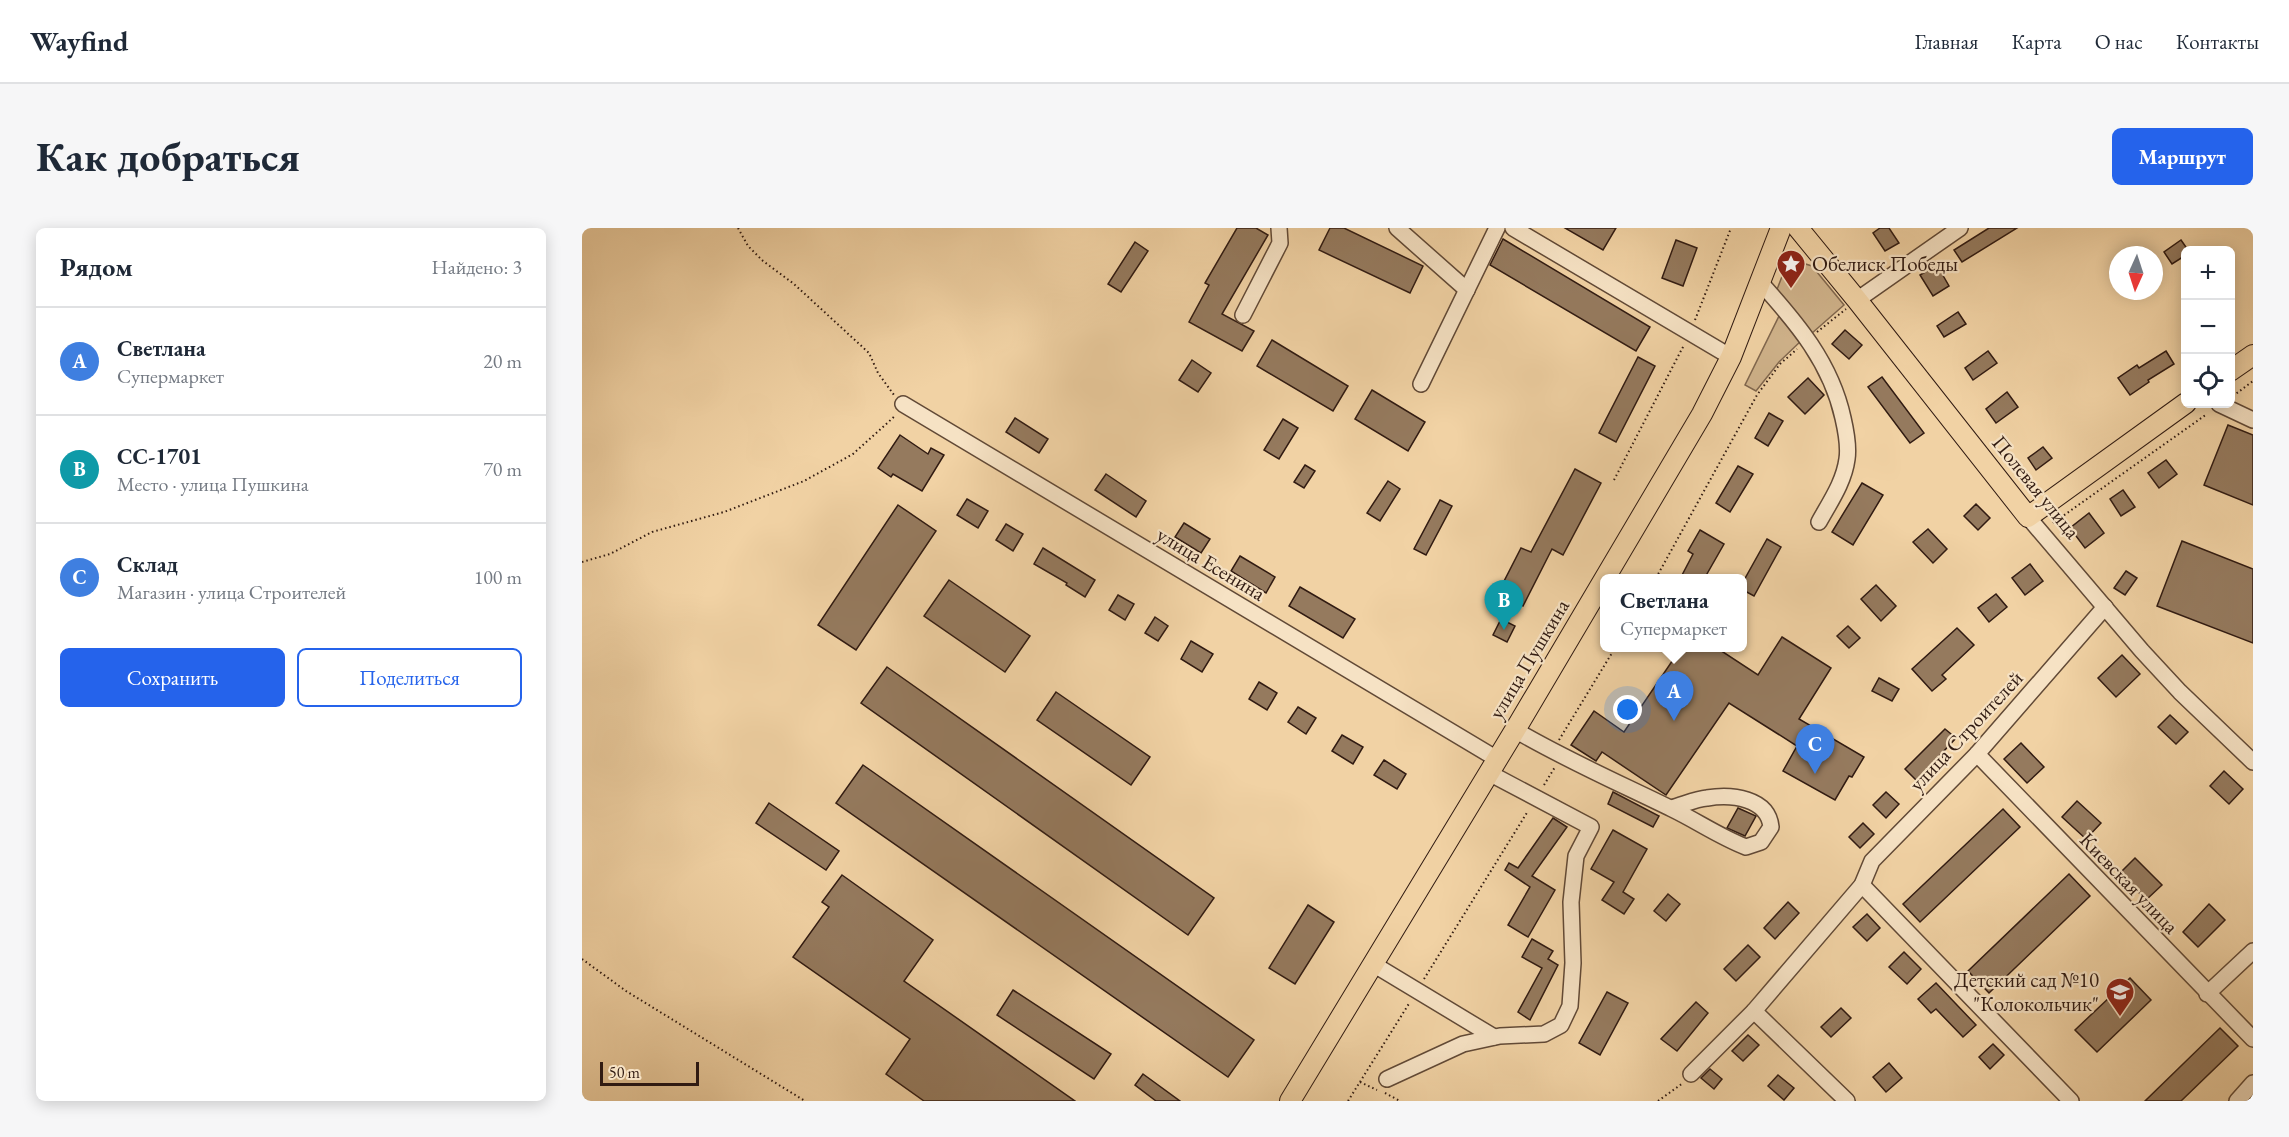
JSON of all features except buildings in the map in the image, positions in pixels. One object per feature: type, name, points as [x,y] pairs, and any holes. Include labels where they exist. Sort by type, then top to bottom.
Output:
[{"type":"main road","name":"улица Пушкина","points":[[1607,574],[1702,414],[1731,357],[1781,228]]},
{"type":"main road","name":"Полевая улица","points":[[1798,228],[2028,518]]},
{"type":"main road","points":[[2235,368],[2253,355]]},
{"type":"main road","points":[[2028,518],[2181,407]]},
{"type":"main road","name":"улица Пушкина","points":[[1290,1101],[1600,586]]},
{"type":"street","points":[[1243,315],[1280,243],[1279,228]]},
{"type":"street","points":[[1397,228],[1467,290]]},
{"type":"street","points":[[1421,384],[1497,228]]},
{"type":"street","points":[[1513,228],[1731,357]]},
{"type":"street","points":[[1857,300],[1960,228]]},
{"type":"street","points":[[1760,282],[1808,339],[1823,363],[1832,383],[1846,431],[1848,458],[1842,480],[1819,522]]},
{"type":"street","name":"улица Есенина","points":[[903,404],[1493,766],[1536,797],[1591,827],[1576,856],[1573,879],[1571,902],[1573,963],[1570,1006],[1561,1025],[1544,1034],[1494,1037]]},
{"type":"street","points":[[2219,408],[2253,420]]},
{"type":"street","name":"Полевая улица","points":[[2028,518],[2180,692],[2253,762]]},
{"type":"street","name":"улица Строителей","points":[[1691,1074],[1754,1011],[1862,885],[1872,861],[1977,754],[2105,607]]},
{"type":"street","points":[[1515,730],[1552,752],[1671,808],[1726,840],[1746,847],[1761,842],[1772,827],[1770,816],[1761,805],[1735,797],[1707,798],[1671,808]]},
{"type":"street","name":"Киевская улица","points":[[1977,754],[2253,1039]]},
{"type":"street","points":[[1862,885],[2071,1101]]},
{"type":"street","points":[[2207,994],[2253,951]]},
{"type":"street","points":[[1372,964],[1494,1037]]},
{"type":"street","points":[[1754,1011],[1847,1101]]},
{"type":"street","points":[[1387,1079],[1463,1044],[1494,1037]]},
{"type":"street","points":[[2236,1101],[2253,1083]]},
{"type":"path","points":[[582,562],[610,554],[652,532],[724,512],[804,481],[853,454],[895,417],[903,404],[889,390],[868,353],[794,284],[748,246],[738,228]]},
{"type":"path","points":[[1614,480],[1690,333],[1731,228]]},
{"type":"path","points":[[1659,574],[1757,395],[1780,364],[1857,300]]},
{"type":"path","points":[[2235,394],[2253,381]]},
{"type":"path","points":[[2054,524],[2215,408]]},
{"type":"path","points":[[1348,1101],[1555,767],[1552,752],[1613,652]]},
{"type":"path","points":[[582,959],[626,991],[805,1101]]},
{"type":"path","points":[[1658,1101],[1681,1085],[1691,1074]]},
{"type":"shaded area","points":[[1799,262],[1812,266],[1844,305],[1811,334],[1776,292],[1786,266]]},
{"type":"shaded area","points":[[1781,312],[1802,340],[1779,362],[1756,391],[1745,385]]},
{"type":"place","name":"Обелиск Победы","points":[[1791,290]]},
{"type":"place","name":"СС-1701","points":[[1504,630]]},
{"type":"place","name":"Светлана","points":[[1674,721]]},
{"type":"place","name":"Склад","points":[[1815,774]]},
{"type":"place","name":"Детский сад №10 \"Колокольчик\"","points":[[2120,1018]]}]
